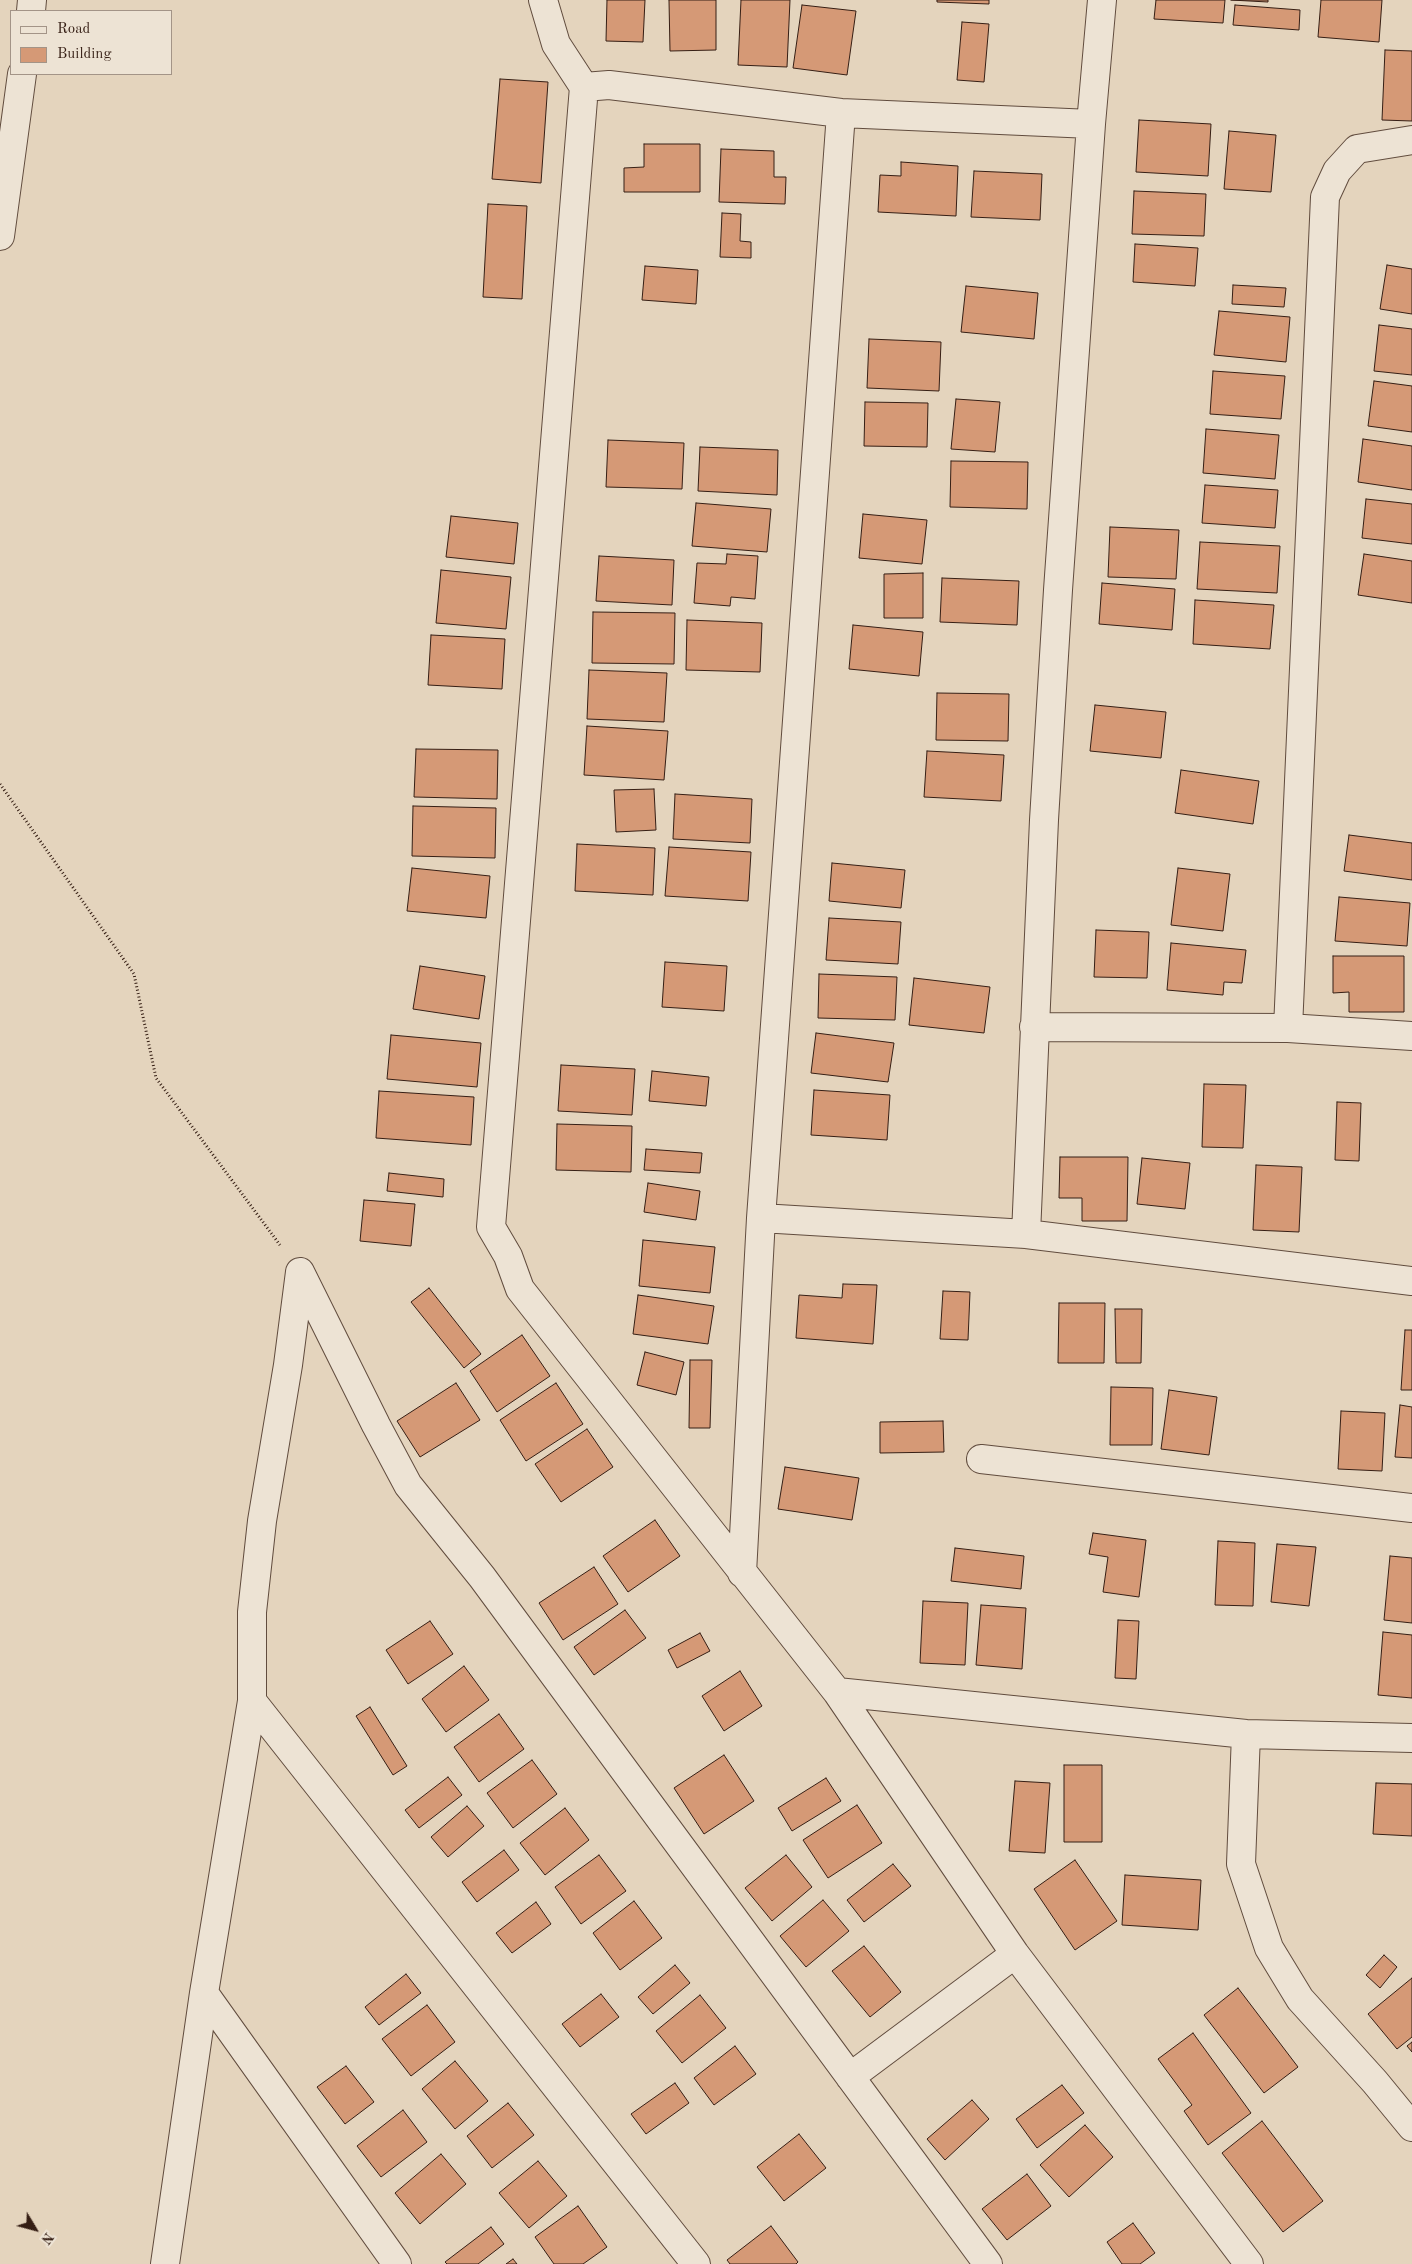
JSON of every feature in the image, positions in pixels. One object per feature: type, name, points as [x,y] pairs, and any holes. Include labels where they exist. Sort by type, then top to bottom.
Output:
[{"type":"street","points":[[544,0],[556,44],[584,87],[491,1227],[508,1256],[520,1290],[837,1692],[1015,1954],[1249,2264]]},
{"type":"street","points":[[1026,1234],[1034,1027],[1058,590],[1091,124],[1102,0]]},
{"type":"street","points":[[0,236],[22,75]]},
{"type":"street","points":[[584,87],[609,85],[841,113],[1091,124]]},
{"type":"street","points":[[742,1573],[761,1218],[841,113]]},
{"type":"street","points":[[1288,1028],[1325,197],[1337,171],[1358,149],[1412,140]]},
{"type":"street","points":[[1034,1027],[1288,1028],[1412,1036]]},
{"type":"street","points":[[761,1218],[1026,1234],[1412,1281]]},
{"type":"street","points":[[165,2264],[204,1993],[252,1701],[252,1612],[262,1521],[288,1365],[300,1272]]},
{"type":"street","points":[[300,1272],[408,1485],[482,1577],[988,2264]]},
{"type":"street","points":[[981,1459],[1412,1508]]},
{"type":"street","points":[[837,1692],[1246,1734],[1412,1738]]},
{"type":"street","points":[[252,1701],[696,2264]]},
{"type":"street","points":[[1246,1734],[1241,1864],[1269,1948],[1300,1999],[1375,2082],[1412,2127]]},
{"type":"street","points":[[850,2077],[1015,1954]]},
{"type":"street","points":[[204,1993],[397,2264]]},
{"type":"path","points":[[0,784],[134,974],[156,1078],[300,1272]]},
{"type":"building","points":[[607,0],[645,0],[643,42],[606,41]]},
{"type":"building","points":[[669,0],[716,0],[716,50],[670,51]]},
{"type":"building","points":[[741,0],[790,0],[787,67],[738,65]]},
{"type":"building","points":[[937,0],[989,0],[989,4],[937,2]]},
{"type":"building","points":[[1156,0],[1225,0],[1223,23],[1154,19]]},
{"type":"building","points":[[1231,0],[1268,0],[1268,2]]},
{"type":"building","points":[[1321,0],[1382,0],[1379,42],[1318,37]]},
{"type":"building","points":[[802,5],[856,11],[847,75],[793,68]]},
{"type":"building","points":[[1235,5],[1300,10],[1299,30],[1233,25]]},
{"type":"building","points":[[962,22],[989,24],[984,82],[957,80]]},
{"type":"building","points":[[1385,50],[1412,51],[1412,121],[1382,120]]},
{"type":"building","points":[[500,79],[548,82],[541,183],[492,179]]},
{"type":"building","points":[[1139,120],[1211,124],[1208,176],[1136,172]]},
{"type":"building","points":[[1229,131],[1276,135],[1271,192],[1224,189]]},
{"type":"building","points":[[644,144],[700,144],[700,192],[624,192],[624,168],[644,167]]},
{"type":"building","points":[[721,149],[774,151],[774,177],[786,177],[785,204],[719,202]]},
{"type":"building","points":[[901,162],[958,166],[956,216],[878,212],[880,175],[901,176]]},
{"type":"building","points":[[974,171],[1042,174],[1040,220],[971,217]]},
{"type":"building","points":[[1134,191],[1206,194],[1204,236],[1132,234]]},
{"type":"building","points":[[488,204],[527,206],[522,299],[483,297]]},
{"type":"building","points":[[722,213],[741,214],[740,241],[751,242],[751,258],[720,257]]},
{"type":"building","points":[[1135,244],[1198,248],[1195,286],[1133,282]]},
{"type":"building","points":[[1387,265],[1412,269],[1412,314],[1380,309]]},
{"type":"building","points":[[645,266],[698,270],[696,304],[642,300]]},
{"type":"building","points":[[1233,285],[1286,288],[1284,307],[1232,304]]},
{"type":"building","points":[[966,286],[1038,293],[1034,339],[961,332]]},
{"type":"building","points":[[1219,311],[1290,317],[1286,362],[1214,355]]},
{"type":"building","points":[[1379,325],[1412,329],[1412,375],[1374,371]]},
{"type":"building","points":[[869,339],[941,342],[939,391],[867,388]]},
{"type":"building","points":[[1213,371],[1285,376],[1281,419],[1210,414]]},
{"type":"building","points":[[1374,381],[1412,386],[1412,432],[1368,426]]},
{"type":"building","points":[[956,399],[1000,402],[995,452],[951,449]]},
{"type":"building","points":[[865,402],[928,403],[927,447],[864,446]]},
{"type":"building","points":[[1206,429],[1279,435],[1275,479],[1203,473]]},
{"type":"building","points":[[1363,439],[1412,446],[1412,490],[1358,482]]},
{"type":"building","points":[[608,440],[684,443],[682,489],[606,487]]},
{"type":"building","points":[[700,447],[778,450],[777,495],[698,491]]},
{"type":"building","points":[[951,461],[1028,462],[1027,509],[950,507]]},
{"type":"building","points":[[1205,485],[1278,490],[1275,528],[1202,523]]},
{"type":"building","points":[[1366,499],[1412,504],[1412,544],[1362,538]]},
{"type":"building","points":[[696,503],[771,509],[767,552],[692,546]]},
{"type":"building","points":[[863,514],[927,520],[922,564],[859,558]]},
{"type":"building","points":[[451,516],[518,523],[514,564],[446,557]]},
{"type":"building","points":[[1110,527],[1179,530],[1176,579],[1108,577]]},
{"type":"building","points":[[1200,542],[1280,546],[1277,593],[1197,589]]},
{"type":"building","points":[[727,554],[758,556],[755,599],[731,597],[730,606],[694,603],[697,563],[726,564]]},
{"type":"building","points":[[1364,554],[1412,561],[1412,603],[1358,595]]},
{"type":"building","points":[[599,556],[674,560],[672,605],[596,601]]},
{"type":"building","points":[[441,570],[511,577],[506,629],[436,623]]},
{"type":"building","points":[[923,573],[923,618],[884,618],[884,574]]},
{"type":"building","points":[[942,578],[1019,581],[1017,625],[940,622]]},
{"type":"building","points":[[1102,583],[1175,589],[1172,630],[1099,624]]},
{"type":"building","points":[[1195,600],[1274,605],[1270,649],[1193,644]]},
{"type":"building","points":[[593,612],[675,613],[674,664],[592,663]]},
{"type":"building","points":[[687,620],[762,623],[760,672],[686,670]]},
{"type":"building","points":[[853,625],[923,632],[919,676],[849,669]]},
{"type":"building","points":[[431,635],[505,639],[502,689],[428,685]]},
{"type":"building","points":[[589,670],[667,673],[664,722],[587,719]]},
{"type":"building","points":[[937,693],[1009,694],[1008,741],[936,740]]},
{"type":"building","points":[[1095,705],[1166,712],[1161,758],[1090,751]]},
{"type":"building","points":[[587,726],[668,731],[664,780],[584,775]]},
{"type":"building","points":[[416,749],[498,750],[497,799],[414,797]]},
{"type":"building","points":[[927,751],[1004,755],[1001,801],[924,797]]},
{"type":"building","points":[[1181,770],[1259,781],[1253,824],[1175,813]]},
{"type":"building","points":[[654,789],[656,830],[616,832],[614,790]]},
{"type":"building","points":[[675,794],[752,799],[750,843],[673,839]]},
{"type":"building","points":[[413,806],[496,808],[495,858],[412,856]]},
{"type":"building","points":[[1349,835],[1412,843],[1412,880],[1344,871]]},
{"type":"building","points":[[577,844],[655,848],[653,895],[575,891]]},
{"type":"building","points":[[669,847],[751,852],[748,901],[665,896]]},
{"type":"building","points":[[832,863],[905,870],[901,908],[829,901]]},
{"type":"building","points":[[412,868],[490,876],[486,918],[407,911]]},
{"type":"building","points":[[1178,868],[1230,874],[1223,931],[1171,925]]},
{"type":"building","points":[[1339,897],[1410,903],[1407,946],[1335,941]]},
{"type":"building","points":[[829,918],[901,922],[898,964],[826,960]]},
{"type":"building","points":[[1096,930],[1149,932],[1147,978],[1094,977]]},
{"type":"building","points":[[1171,943],[1246,950],[1242,983],[1224,982],[1223,995],[1167,990]]},
{"type":"building","points":[[1333,956],[1404,956],[1404,1012],[1349,1012],[1349,992],[1333,993]]},
{"type":"building","points":[[665,962],[727,966],[724,1011],[662,1007]]},
{"type":"building","points":[[420,966],[485,976],[479,1019],[413,1009]]},
{"type":"building","points":[[819,974],[897,977],[895,1020],[818,1018]]},
{"type":"building","points":[[914,978],[990,987],[984,1033],[909,1025]]},
{"type":"building","points":[[816,1033],[894,1043],[888,1082],[811,1073]]},
{"type":"building","points":[[391,1035],[481,1043],[477,1087],[387,1079]]},
{"type":"building","points":[[561,1065],[635,1069],[632,1115],[558,1111]]},
{"type":"building","points":[[652,1071],[709,1077],[706,1106],[649,1101]]},
{"type":"building","points":[[1204,1084],[1246,1085],[1243,1148],[1202,1147]]},
{"type":"building","points":[[814,1090],[890,1095],[887,1140],[811,1135]]},
{"type":"building","points":[[379,1091],[474,1097],[471,1145],[376,1138]]},
{"type":"building","points":[[1337,1102],[1361,1103],[1359,1161],[1335,1160]]},
{"type":"building","points":[[557,1124],[632,1126],[631,1172],[556,1170]]},
{"type":"building","points":[[646,1149],[702,1153],[700,1173],[644,1170]]},
{"type":"building","points":[[1060,1157],[1128,1157],[1127,1221],[1082,1221],[1082,1198],[1059,1198]]},
{"type":"building","points":[[1142,1158],[1190,1163],[1185,1209],[1137,1204]]},
{"type":"building","points":[[1256,1165],[1302,1167],[1299,1232],[1253,1230]]},
{"type":"building","points":[[389,1173],[444,1179],[443,1197],[387,1191]]},
{"type":"building","points":[[648,1183],[700,1191],[696,1220],[644,1212]]},
{"type":"building","points":[[364,1200],[415,1204],[411,1246],[360,1241]]},
{"type":"building","points":[[643,1240],[715,1247],[710,1293],[639,1286]]},
{"type":"building","points":[[843,1284],[877,1285],[873,1344],[796,1338],[799,1295],[842,1298]]},
{"type":"building","points":[[429,1288],[481,1354],[464,1368],[411,1302]]},
{"type":"building","points":[[943,1291],[970,1292],[968,1340],[940,1339]]},
{"type":"building","points":[[638,1295],[714,1306],[708,1344],[633,1334]]},
{"type":"building","points":[[1059,1303],[1105,1303],[1104,1363],[1058,1363]]},
{"type":"building","points":[[1115,1309],[1142,1309],[1141,1363],[1116,1363]]},
{"type":"building","points":[[1405,1330],[1412,1330],[1412,1390],[1401,1390]]},
{"type":"building","points":[[522,1335],[550,1376],[497,1412],[470,1371]]},
{"type":"building","points":[[645,1352],[684,1362],[676,1395],[637,1385]]},
{"type":"building","points":[[690,1360],[712,1360],[710,1428],[689,1428]]},
{"type":"building","points":[[456,1383],[480,1420],[420,1457],[397,1421]]},
{"type":"building","points":[[556,1383],[583,1424],[526,1461],[500,1420]]},
{"type":"building","points":[[1111,1387],[1153,1388],[1152,1445],[1110,1445]]},
{"type":"building","points":[[1169,1390],[1217,1397],[1209,1455],[1161,1449]]},
{"type":"building","points":[[1400,1405],[1412,1407],[1412,1458],[1395,1457]]},
{"type":"building","points":[[1341,1411],[1385,1413],[1382,1471],[1338,1469]]},
{"type":"building","points":[[943,1421],[944,1452],[880,1453],[880,1422]]},
{"type":"building","points":[[587,1429],[613,1467],[561,1502],[535,1464]]},
{"type":"building","points":[[785,1467],[859,1478],[852,1520],[778,1509]]},
{"type":"building","points":[[655,1520],[680,1556],[628,1592],[603,1556]]},
{"type":"building","points":[[1093,1533],[1146,1540],[1139,1597],[1103,1592],[1108,1557],[1089,1554]]},
{"type":"building","points":[[1218,1541],[1255,1543],[1253,1606],[1215,1605]]},
{"type":"building","points":[[1277,1544],[1316,1547],[1309,1606],[1271,1602]]},
{"type":"building","points":[[955,1548],[1024,1556],[1021,1589],[951,1581]]},
{"type":"building","points":[[1390,1556],[1412,1558],[1412,1623],[1384,1620]]},
{"type":"building","points":[[594,1567],[618,1604],[563,1640],[539,1603]]},
{"type":"building","points":[[923,1601],[968,1603],[965,1665],[920,1663]]},
{"type":"building","points":[[981,1605],[1026,1608],[1022,1669],[976,1665]]},
{"type":"building","points":[[625,1610],[646,1638],[594,1675],[574,1647]]},
{"type":"building","points":[[1118,1620],[1139,1621],[1136,1679],[1115,1678]]},
{"type":"building","points":[[430,1621],[453,1654],[408,1684],[386,1650]]},
{"type":"building","points":[[1383,1632],[1412,1635],[1412,1698],[1378,1695]]},
{"type":"building","points":[[700,1633],[710,1651],[677,1668],[668,1650]]},
{"type":"building","points":[[464,1666],[489,1700],[446,1732],[422,1699]]},
{"type":"building","points":[[740,1671],[762,1706],[724,1731],[702,1696]]},
{"type":"building","points":[[370,1707],[407,1766],[393,1775],[356,1716]]},
{"type":"building","points":[[499,1714],[524,1749],[479,1782],[454,1747]]},
{"type":"building","points":[[724,1755],[754,1801],[704,1834],[674,1788]]},
{"type":"building","points":[[532,1760],[557,1794],[513,1828],[487,1793]]},
{"type":"building","points":[[1064,1765],[1102,1765],[1102,1842],[1064,1842]]},
{"type":"building","points":[[448,1777],[462,1795],[419,1828],[405,1810]]},
{"type":"building","points":[[826,1778],[841,1801],[792,1831],[778,1808]]},
{"type":"building","points":[[1015,1781],[1050,1783],[1045,1853],[1009,1851]]},
{"type":"building","points":[[1376,1783],[1412,1784],[1412,1836],[1373,1834]]},
{"type":"building","points":[[857,1805],[882,1843],[828,1878],[803,1840]]},
{"type":"building","points":[[467,1806],[484,1826],[448,1857],[431,1837]]},
{"type":"building","points":[[565,1808],[589,1840],[545,1875],[520,1843]]},
{"type":"building","points":[[504,1850],[519,1870],[477,1902],[462,1882]]},
{"type":"building","points":[[599,1855],[626,1891],[581,1924],[555,1887]]},
{"type":"building","points":[[786,1855],[812,1887],[772,1921],[745,1888]]},
{"type":"building","points":[[1075,1860],[1117,1921],[1075,1950],[1034,1889]]},
{"type":"building","points":[[893,1864],[911,1886],[864,1922],[847,1900]]},
{"type":"building","points":[[1125,1875],[1201,1880],[1198,1930],[1122,1925]]},
{"type":"building","points":[[823,1900],[849,1931],[806,1967],[780,1936]]},
{"type":"building","points":[[634,1901],[662,1938],[620,1970],[593,1933]]},
{"type":"building","points":[[536,1902],[551,1924],[512,1953],[496,1933]]},
{"type":"building","points":[[864,1946],[901,1992],[870,2017],[832,1971]]},
{"type":"building","points":[[1384,1955],[1397,1967],[1380,1988],[1366,1975]]},
{"type":"building","points":[[675,1965],[690,1983],[653,2014],[638,1997]]},
{"type":"building","points":[[406,1974],[421,1993],[379,2025],[365,2007]]},
{"type":"building","points":[[1412,1978],[1412,2037],[1397,2049],[1368,2014]]},
{"type":"building","points":[[1238,1988],[1298,2067],[1264,2093],[1204,2015]]},
{"type":"building","points":[[601,1994],[619,2017],[580,2047],[562,2024]]},
{"type":"building","points":[[700,1995],[726,2028],[682,2063],[656,2031]]},
{"type":"building","points":[[427,2005],[455,2042],[411,2076],[382,2039]]},
{"type":"building","points":[[1193,2033],[1251,2113],[1208,2145],[1184,2111],[1192,2105],[1158,2059]]},
{"type":"building","points":[[1412,2042],[1412,2052],[1407,2046]]},
{"type":"building","points":[[735,2046],[756,2074],[714,2105],[694,2078]]},
{"type":"building","points":[[455,2061],[488,2101],[455,2129],[422,2089]]},
{"type":"building","points":[[346,2066],[374,2102],[345,2124],[317,2087]]},
{"type":"building","points":[[675,2083],[689,2103],[646,2134],[631,2114]]},
{"type":"building","points":[[1062,2085],[1084,2113],[1037,2148],[1016,2119]]},
{"type":"building","points":[[972,2100],[989,2119],[945,2160],[927,2139]]},
{"type":"building","points":[[508,2103],[534,2135],[492,2168],[467,2136]]},
{"type":"building","points":[[403,2110],[427,2142],[381,2177],[357,2146]]},
{"type":"building","points":[[1262,2121],[1323,2201],[1283,2232],[1222,2153]]},
{"type":"building","points":[[1085,2125],[1113,2157],[1069,2197],[1040,2165]]},
{"type":"building","points":[[799,2134],[826,2168],[784,2201],[757,2167]]},
{"type":"building","points":[[441,2154],[466,2184],[420,2224],[395,2193]]},
{"type":"building","points":[[538,2161],[567,2196],[529,2228],[499,2193]]},
{"type":"building","points":[[1027,2174],[1051,2206],[1007,2240],[982,2209]]},
{"type":"building","points":[[578,2206],[607,2247],[583,2264],[554,2264],[535,2237]]},
{"type":"building","points":[[1133,2223],[1155,2253],[1140,2264],[1122,2264],[1107,2242]]},
{"type":"building","points":[[771,2226],[798,2262],[796,2264],[730,2264],[727,2260]]},
{"type":"building","points":[[491,2227],[504,2244],[478,2264],[447,2264],[445,2262]]},
{"type":"building","points":[[513,2259],[517,2264],[506,2264]]}]
